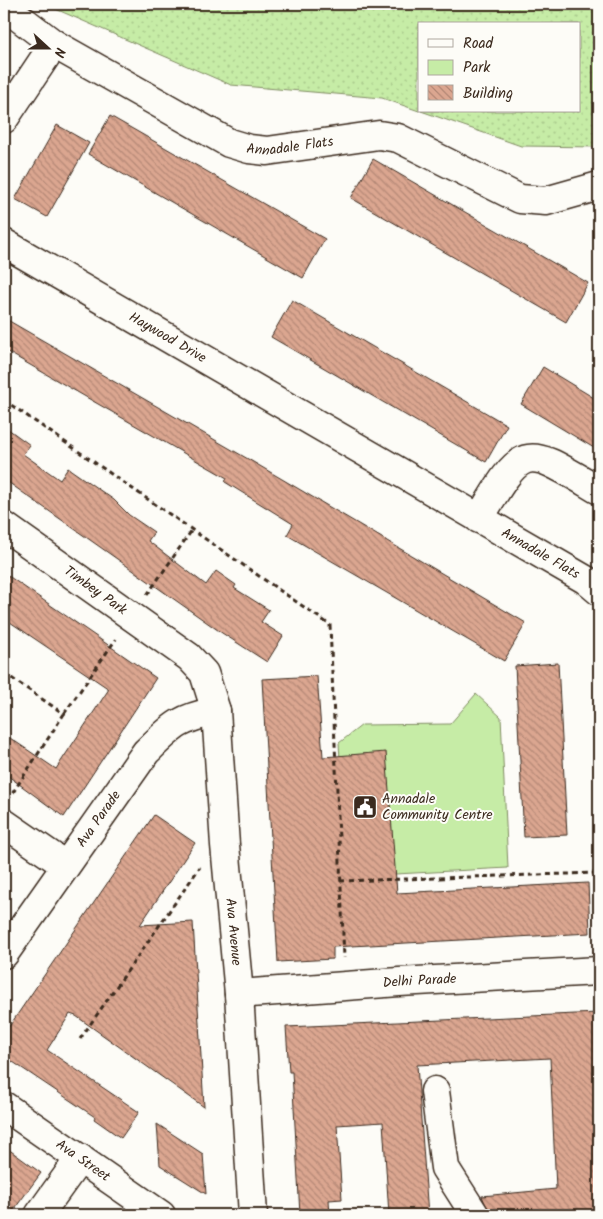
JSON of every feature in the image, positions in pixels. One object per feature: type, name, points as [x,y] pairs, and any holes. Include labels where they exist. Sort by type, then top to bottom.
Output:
[{"type":"street","name":"Annadale Flats","points":[[4,6],[54,44],[229,143],[249,149],[266,151],[379,135],[398,138],[520,199],[546,201],[599,186]]},
{"type":"street","points":[[4,119],[54,44]]},
{"type":"street","name":"Haywood Drive","points":[[4,243],[331,434]]},
{"type":"street","name":"Annadale Flats","points":[[331,434],[586,580],[599,591]]},
{"type":"street","points":[[479,519],[513,465],[526,458],[539,457],[552,462],[599,490]]},
{"type":"street","name":"Timbey Park","points":[[4,526],[189,657]]},
{"type":"street","name":"Ava Avenue","points":[[189,657],[204,673],[216,711],[225,845],[239,994],[253,1215]]},
{"type":"street","name":"Ava Parade","points":[[4,954],[146,752],[174,724],[194,715],[216,711]]},
{"type":"street","points":[[6,811],[65,865]]},
{"type":"street","name":"Delhi Parade","points":[[239,994],[599,971]]},
{"type":"street","points":[[435,1091],[445,1168],[475,1215]]},
{"type":"street","name":"Ava Street","points":[[4,1106],[161,1215]]},
{"type":"street","points":[[39,1215],[80,1158]]},
{"type":"path","points":[[4,400],[330,625],[345,986]]},
{"type":"path","points":[[6,811],[64,714],[192,530]]},
{"type":"path","points":[[4,673],[64,714]]},
{"type":"path","points":[[80,1039],[196,870],[225,845]]},
{"type":"path","points":[[340,881],[599,873]]},
{"type":"green space","points":[[44,4],[599,4],[599,147],[521,146],[424,112],[580,112],[580,22],[418,22],[418,111],[382,98],[231,85]]},
{"type":"green space","points":[[476,694],[501,717],[508,868],[358,876],[347,871],[339,743],[362,725],[450,724]]},
{"type":"building","points":[[110,116],[325,239],[303,278],[88,154]]},
{"type":"building","points":[[57,125],[89,143],[47,217],[15,199]]},
{"type":"building","points":[[373,159],[588,283],[566,322],[351,198]]},
{"type":"building","points":[[292,300],[507,425],[486,462],[271,337]]},
{"type":"building","points":[[4,318],[526,623],[504,661],[287,535],[293,524],[225,482],[227,478],[4,350]]},
{"type":"building","points":[[543,367],[599,401],[599,451],[521,404]]},
{"type":"building","points":[[4,426],[30,445],[23,454],[60,480],[68,468],[114,500],[129,515],[154,532],[148,541],[206,585],[216,571],[236,585],[234,588],[269,610],[261,622],[283,636],[267,662],[222,633],[5,480],[4,482]]},
{"type":"building","points":[[4,573],[156,678],[64,817],[4,773],[4,734],[56,769],[109,689],[4,618]]},
{"type":"building","points":[[558,663],[567,835],[524,837],[515,666]]},
{"type":"building","points":[[317,676],[323,757],[386,752],[397,893],[588,883],[590,933],[333,947],[333,959],[278,962],[262,679]]},
{"type":"building","points":[[154,815],[195,843],[140,925],[193,922],[204,1107],[76,1016],[70,1014],[47,1050],[139,1112],[121,1138],[94,1119],[95,1117],[4,1056],[4,1034]]},
{"type":"building","points":[[598,1013],[599,1215],[490,1215],[482,1196],[556,1189],[550,1058],[417,1065],[428,1215],[389,1215],[383,1122],[337,1125],[342,1199],[329,1200],[330,1215],[300,1215],[292,1072],[289,1072],[286,1027]]},
{"type":"building","points":[[157,1124],[203,1154],[206,1194],[160,1165]]},
{"type":"building","points":[[4,1146],[41,1173],[10,1215],[4,1215]]},
{"type":"place","name":"Annadale Community Centre","points":[[365,807]]}]
